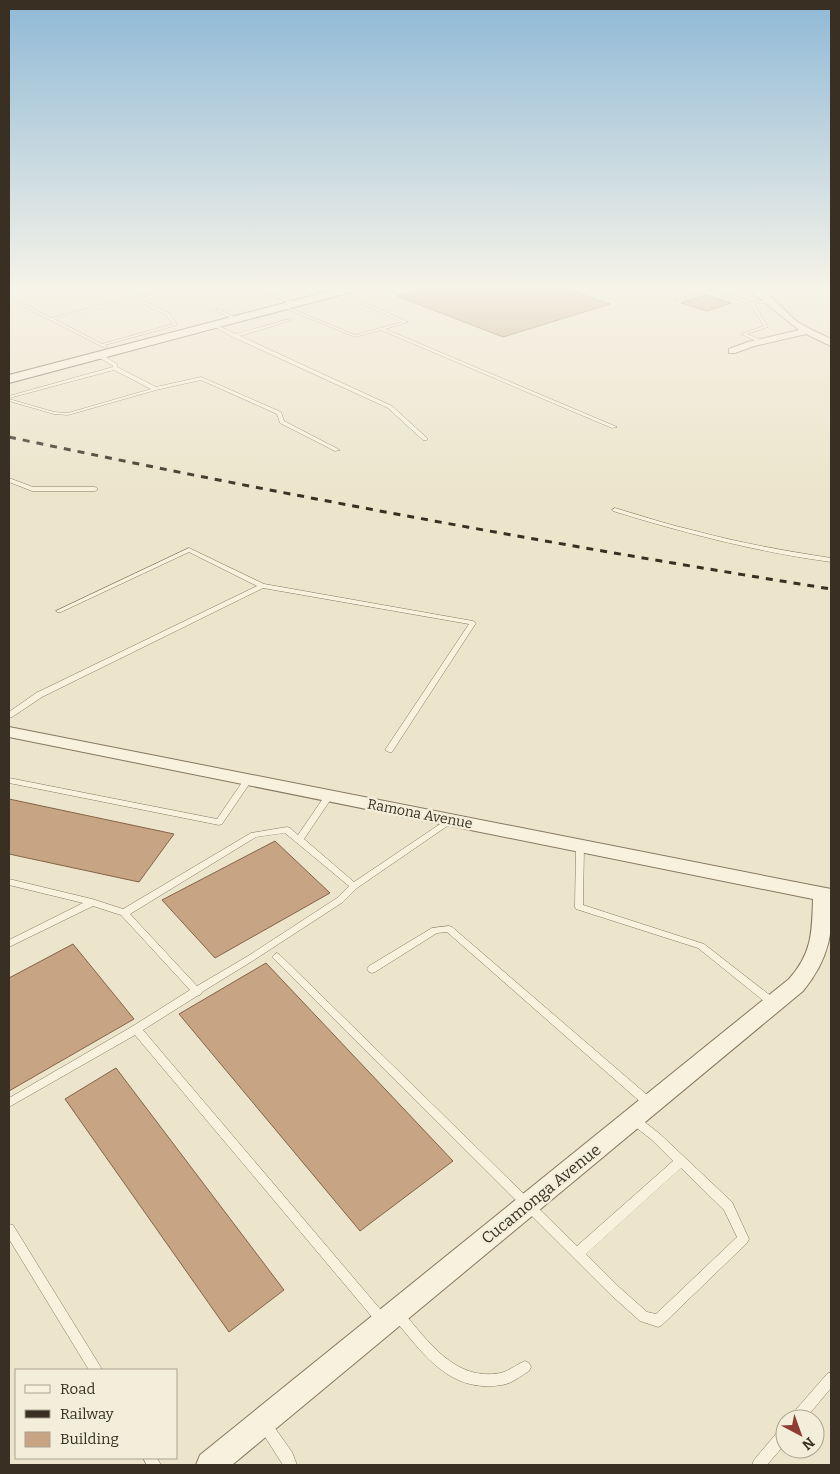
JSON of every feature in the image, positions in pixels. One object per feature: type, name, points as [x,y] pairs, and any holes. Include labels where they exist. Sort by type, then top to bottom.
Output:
[{"type":"main road","points":[[9,379],[76,358]]},
{"type":"street","name":"Ramona Avenue","points":[[9,732],[827,895]]},
{"type":"street","name":"Cucamonga Avenue","points":[[210,1465],[805,975],[817,956],[827,895]]},
{"type":"lane","points":[[108,358],[115,365],[115,368],[155,389]]},
{"type":"lane","points":[[283,358],[390,407],[425,438]]},
{"type":"lane","points":[[449,358],[614,427]]},
{"type":"lane","points":[[9,398],[115,368]]},
{"type":"lane","points":[[9,398],[54,413],[68,414],[201,378],[279,414],[282,422],[337,450]]},
{"type":"lane","points":[[9,480],[32,489],[95,489]]},
{"type":"lane","points":[[615,510],[675,529],[773,552],[831,560]]},
{"type":"lane","points":[[59,612],[189,550],[262,586],[473,623],[390,750]]},
{"type":"lane","points":[[9,715],[40,695],[262,586]]},
{"type":"lane","points":[[9,780],[219,822],[248,780]]},
{"type":"lane","points":[[299,840],[329,796]]},
{"type":"lane","points":[[9,1103],[197,992],[340,900],[354,886],[452,820]]},
{"type":"lane","points":[[124,913],[254,836],[287,830],[354,886]]},
{"type":"lane","points":[[580,846],[579,907],[701,946],[773,1003]]},
{"type":"lane","points":[[9,882],[92,902],[124,913],[197,992]]},
{"type":"lane","points":[[9,944],[92,902]]},
{"type":"lane","points":[[277,956],[644,1317],[658,1321],[743,1239],[728,1206],[681,1161],[642,1111],[449,929],[435,930],[372,969]]},
{"type":"lane","points":[[136,1029],[390,1318],[434,1357],[457,1374],[480,1380],[503,1379],[525,1367]]},
{"type":"lane","points":[[578,1254],[681,1161]]},
{"type":"lane","points":[[9,1229],[95,1369]]},
{"type":"lane","points":[[805,1409],[831,1378]]},
{"type":"lane","points":[[262,1422],[287,1457],[290,1465]]},
{"type":"lane","points":[[759,1465],[775,1446]]},
{"type":"building","points":[[9,799],[174,834],[139,882],[9,854]]},
{"type":"building","points":[[275,841],[330,893],[215,958],[162,900]]},
{"type":"building","points":[[73,944],[134,1019],[9,1091],[9,978]]},
{"type":"building","points":[[266,963],[453,1161],[360,1231],[179,1014]]},
{"type":"building","points":[[116,1068],[284,1290],[229,1332],[65,1099]]},
{"type":"railway","points":[[9,437],[419,518],[831,589]]}]
